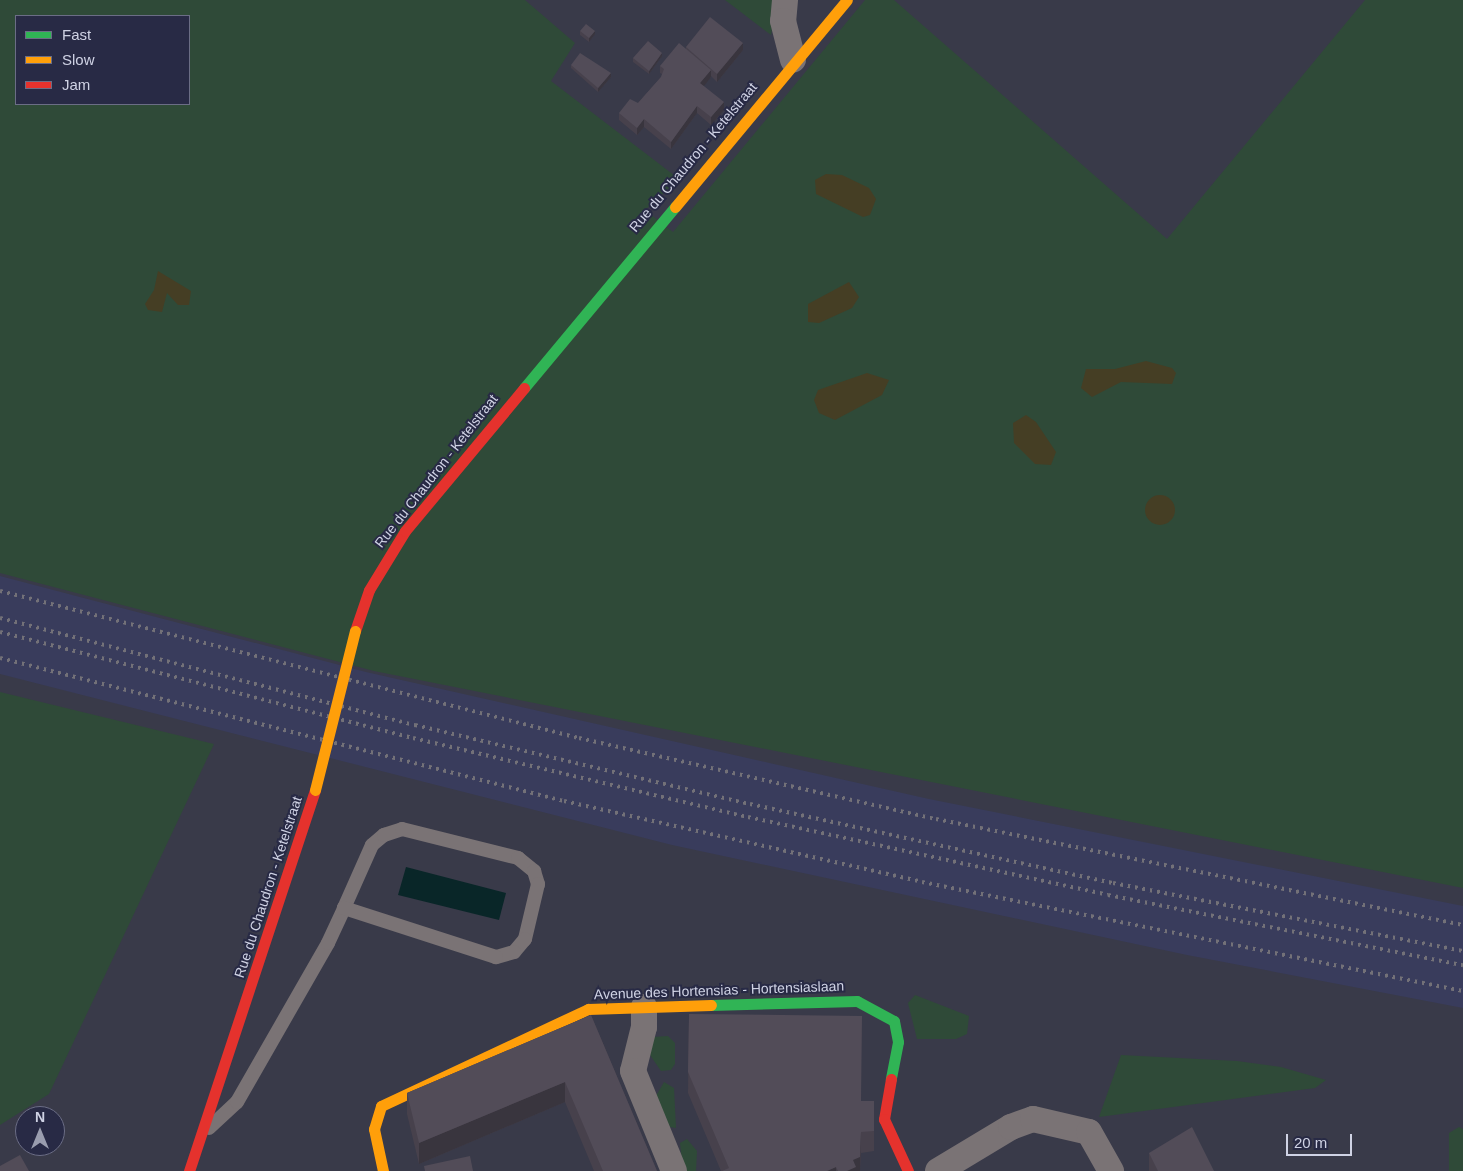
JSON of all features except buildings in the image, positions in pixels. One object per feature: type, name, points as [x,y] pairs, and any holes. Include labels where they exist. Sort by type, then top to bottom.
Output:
[{"type":"street","points":[[785,0],[783,21],[793,60]]},
{"type":"street","name":"Rue du Chaudron - Ketelstraat","points":[[189,1171],[315,790],[355,631],[369,590],[405,531],[793,60],[847,0]]},
{"type":"street","name":"Avenue des Hortensias - Hortensiaslaan","points":[[384,1171],[374,1129],[381,1106],[392,1098],[563,1018],[588,1009],[857,1000],[884,1013],[894,1021],[898,1042],[884,1119],[908,1171]]},
{"type":"street","points":[[644,1007],[644,1026],[633,1071],[674,1171]]},
{"type":"street","points":[[938,1171],[1010,1127],[1033,1119],[1089,1132],[1111,1171]]},
{"type":"lane","points":[[199,1138],[237,1102],[344,908],[372,845],[402,829],[518,858],[534,871],[538,884],[525,939],[514,952],[496,957],[344,908]]},
{"type":"shaded area","points":[[0,0],[525,0],[575,43],[551,81],[679,179],[645,210],[673,232],[865,0],[894,0],[1167,239],[1365,0],[1463,0],[1463,888],[374,671],[0,573]]},
{"type":"shaded area","points":[[725,0],[777,0],[771,35]]},
{"type":"shaded area","points":[[0,576],[366,672],[929,799],[1463,906],[1463,1008],[1187,955],[672,845],[0,674]]},
{"type":"shaded area","points":[[0,692],[214,744],[49,1094],[30,1106],[15,1106],[15,1116],[0,1125]]},
{"type":"shaded area","points":[[406,867],[506,893],[499,920],[398,895]]},
{"type":"shaded area","points":[[915,995],[969,1016],[967,1034],[956,1039],[917,1039],[908,1003]]},
{"type":"shaded area","points":[[668,1036],[675,1043],[675,1064],[671,1070],[661,1071],[650,1055],[653,1037]]},
{"type":"shaded area","points":[[1121,1055],[1237,1061],[1281,1067],[1326,1080],[1315,1088],[1099,1117]]},
{"type":"shaded area","points":[[664,1082],[674,1088],[676,1128],[670,1127],[658,1108],[656,1096]]},
{"type":"shaded area","points":[[1459,1127],[1463,1129],[1463,1171],[1449,1171],[1449,1133]]},
{"type":"shaded area","points":[[687,1139],[697,1151],[696,1171],[683,1171],[680,1143]]},
{"type":"sand","points":[[826,174],[842,175],[869,188],[876,199],[870,215],[863,217],[816,194],[815,180]]},
{"type":"sand","points":[[158,271],[191,291],[189,305],[178,305],[167,293],[162,312],[148,310],[145,304],[154,290]]},
{"type":"sand","points":[[849,282],[859,297],[852,308],[819,323],[808,322],[808,304]]},
{"type":"sand","points":[[1146,361],[1172,368],[1176,373],[1172,384],[1121,382],[1092,397],[1081,388],[1086,369],[1115,369]]},
{"type":"sand","points":[[867,373],[889,380],[882,395],[835,420],[819,413],[814,400],[818,390]]},
{"type":"sand","points":[[1026,415],[1036,422],[1056,452],[1051,465],[1035,464],[1014,443],[1013,423]]},
{"type":"sand","points":[[1160,495],[1166,496],[1174,504],[1174,516],[1166,524],[1160,525],[1154,524],[1146,516],[1145,510],[1146,504],[1154,496]]},
{"type":"railway","points":[[0,591],[579,738],[936,819],[1463,925]]},
{"type":"railway","points":[[0,618],[415,725],[750,804],[1113,883],[1463,951]]},
{"type":"railway","points":[[0,632],[413,738],[748,817],[1108,895],[1463,965]]},
{"type":"railway","points":[[0,658],[564,801],[922,882],[1463,991]]},
{"type":"traffic: fast","points":[[524,388],[675,207]]},
{"type":"traffic: fast","points":[[711,1005],[857,1001],[894,1021],[898,1042],[891,1079]]},
{"type":"traffic: slow","points":[[675,207],[847,0]]},
{"type":"traffic: slow","points":[[315,790],[355,631]]},
{"type":"traffic: slow","points":[[383,1171],[374,1129],[381,1106],[588,1009],[711,1005]]},
{"type":"traffic: jam","points":[[355,631],[369,590],[405,531],[524,388]]},
{"type":"traffic: jam","points":[[189,1171],[315,790]]},
{"type":"traffic: jam","points":[[891,1079],[884,1119],[908,1171]]}]
